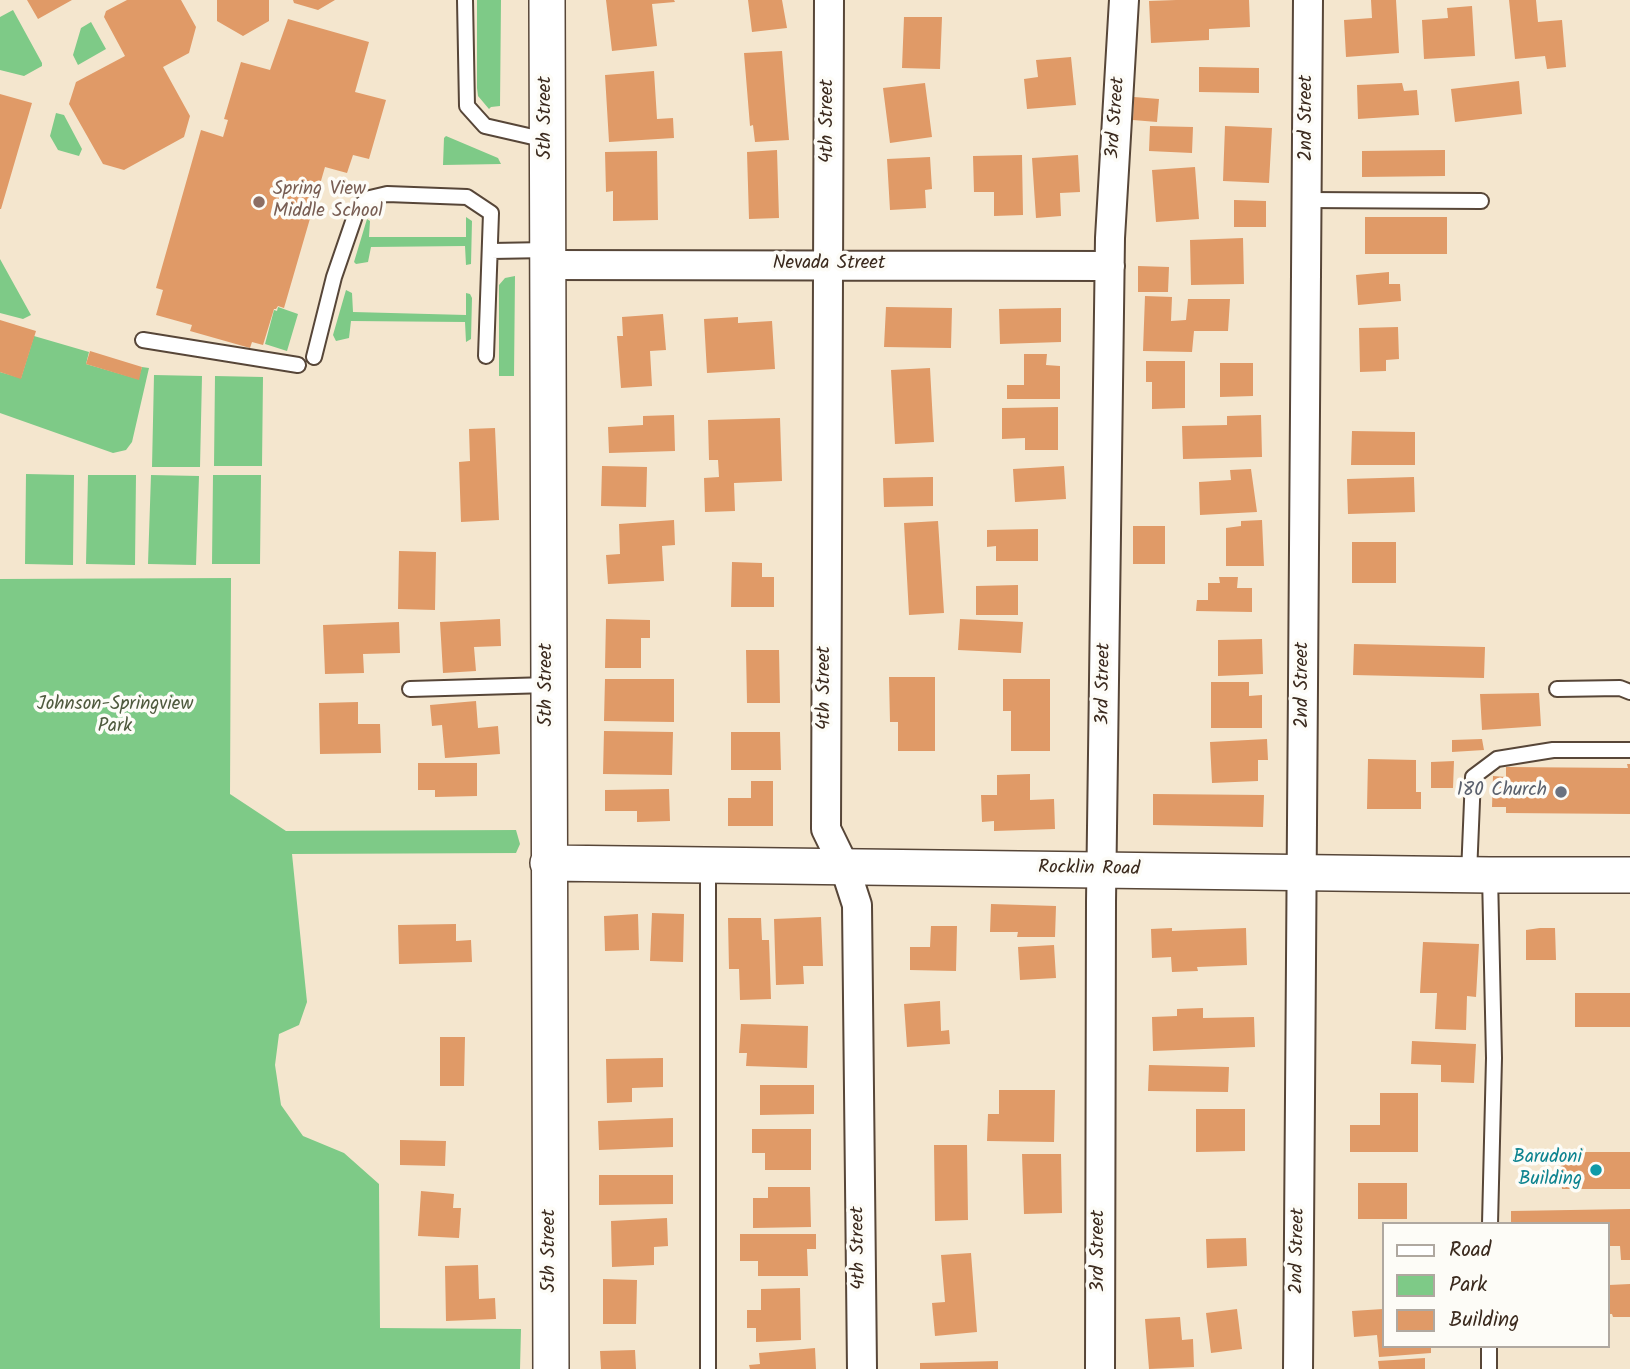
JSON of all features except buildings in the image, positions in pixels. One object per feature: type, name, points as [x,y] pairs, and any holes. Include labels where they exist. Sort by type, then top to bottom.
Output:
[{"type":"street","name":"5th Street","points":[[547,0],[551,1369]]},
{"type":"street","name":"4th Street","points":[[829,0],[826,829],[845,868],[857,905],[862,1369]]},
{"type":"street","name":"3rd Street","points":[[1100,1369],[1102,870],[1110,265],[1124,0]]},
{"type":"street","name":"2nd Street","points":[[1298,1369],[1304,873],[1308,0]]},
{"type":"street","name":"Nevada Street","points":[[548,257],[828,265],[1110,265]]},
{"type":"street","name":"Rocklin Road","points":[[548,863],[1630,875]]},
{"type":"lane","points":[[465,0],[467,106],[485,126],[547,141]]},
{"type":"lane","points":[[314,357],[334,278],[356,213],[370,198],[387,194],[467,197],[491,213],[486,356]]},
{"type":"lane","points":[[1307,200],[1481,201]]},
{"type":"lane","points":[[491,251],[548,257]]},
{"type":"lane","points":[[143,340],[298,365]]},
{"type":"lane","points":[[410,689],[548,685]]},
{"type":"lane","points":[[1557,689],[1620,688],[1630,692]]},
{"type":"lane","points":[[1490,1222],[1494,1058],[1473,777],[1497,759],[1553,750],[1630,750]]},
{"type":"lane","points":[[708,866],[708,1369]]},
{"type":"lane","points":[[1489,1348],[1489,1369]]},
{"type":"green space","points":[[477,0],[501,0],[500,106],[489,109],[478,96],[477,88]]},
{"type":"green space","points":[[13,10],[42,63],[42,66],[24,76],[0,70],[0,17]]},
{"type":"green space","points":[[91,22],[106,49],[78,65],[73,55],[81,28]]},
{"type":"green space","points":[[56,113],[64,115],[82,149],[79,156],[58,150],[50,136]]},
{"type":"green space","points":[[446,136],[498,158],[501,164],[443,165]]},
{"type":"green space","points":[[466,217],[472,221],[471,264],[466,265],[465,246],[371,247],[368,262],[354,262],[367,219],[370,221],[369,237],[466,237]]},
{"type":"green space","points":[[0,259],[31,315],[23,319],[0,313]]},
{"type":"green space","points":[[515,276],[514,376],[499,376],[499,285],[505,278]]},
{"type":"green space","points":[[346,290],[352,293],[353,312],[466,315],[466,293],[470,294],[471,339],[466,342],[465,322],[351,321],[349,338],[336,341],[333,335]]},
{"type":"green space","points":[[278,307],[298,314],[287,351],[265,344],[274,310],[277,311]]},
{"type":"green space","points":[[34,336],[89,352],[86,364],[138,379],[142,367],[149,368],[132,442],[126,450],[113,453],[0,413],[0,372],[21,378]]},
{"type":"green space","points":[[154,375],[202,376],[200,467],[152,467]]},
{"type":"green space","points":[[215,376],[263,377],[262,466],[214,466]]},
{"type":"green space","points":[[26,474],[74,475],[73,565],[25,564]]},
{"type":"green space","points":[[88,475],[136,475],[135,565],[86,564]]},
{"type":"green space","points":[[151,475],[199,476],[196,565],[148,564]]},
{"type":"green space","points":[[213,475],[261,475],[260,564],[212,564]]},
{"type":"green space","name":"Johnson-Springview Park","points":[[231,578],[230,794],[286,831],[516,830],[520,844],[516,853],[292,854],[307,1002],[299,1025],[279,1034],[275,1065],[281,1105],[303,1136],[344,1153],[379,1184],[380,1328],[521,1329],[520,1369],[0,1369],[0,579]]},
{"type":"place","name":"Spring View Middle School","points":[[259,202]]},
{"type":"place","name":"180 Church","points":[[1561,792]]},
{"type":"place","name":"Barudoni Building","points":[[1596,1170]]}]
